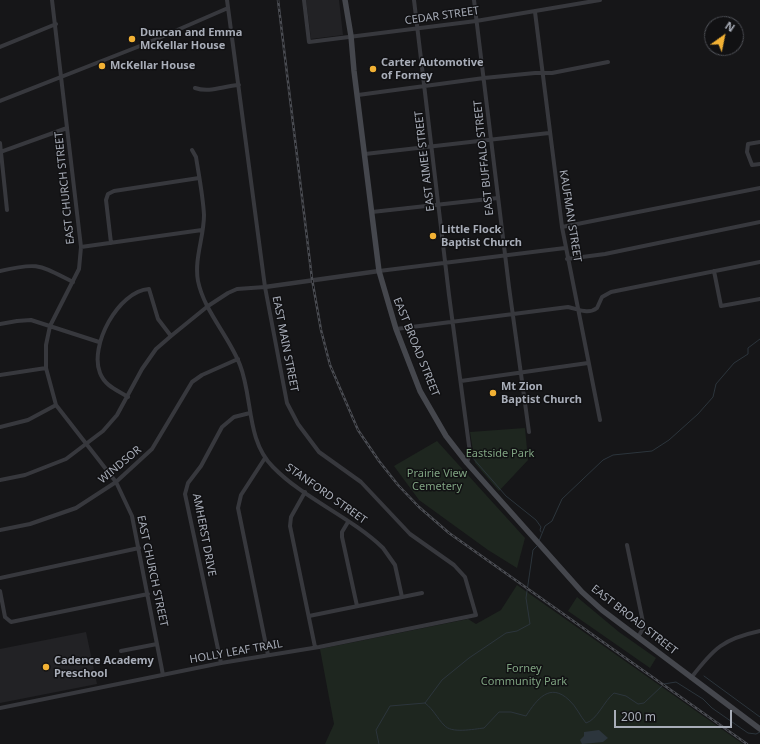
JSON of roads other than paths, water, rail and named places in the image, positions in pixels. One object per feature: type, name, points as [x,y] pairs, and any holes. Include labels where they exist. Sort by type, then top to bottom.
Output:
[{"type":"main road","name":"EAST BROAD STREET","points":[[345,0],[351,36],[379,271],[396,329],[420,391],[446,436],[467,463],[582,592],[602,610],[760,729]]},
{"type":"street","name":"EAST CHURCH STREET","points":[[52,0],[81,247],[79,269],[74,282],[50,326],[46,345],[46,368],[56,405],[116,482],[132,516],[163,675]]},
{"type":"street","name":"EAST MAIN STREET","points":[[228,0],[264,287],[283,390],[287,403],[298,424],[319,452],[361,482],[410,534],[454,565],[465,577],[476,615]]},
{"type":"street","name":"CEDAR STREET","points":[[304,0],[309,42],[476,21],[600,0]]},
{"type":"street","name":"EAST AIMEE STREET","points":[[414,0],[470,453],[467,463]]},
{"type":"street","name":"EAST BUFFALO STREET","points":[[474,0],[512,314],[529,432]]},
{"type":"street","points":[[0,101],[146,44],[228,8]]},
{"type":"street","name":"KAUFMAN STREET","points":[[535,12],[565,248],[600,420]]},
{"type":"street","points":[[0,47],[56,24]]},
{"type":"street","points":[[358,95],[484,78],[552,73],[608,62]]},
{"type":"street","points":[[195,88],[212,90],[238,85]]},
{"type":"street","points":[[0,152],[67,128]]},
{"type":"street","points":[[365,154],[432,148],[492,139],[550,133]]},
{"type":"street","points":[[760,142],[748,144],[746,148],[752,165],[760,164]]},
{"type":"street","points":[[0,143],[7,210]]},
{"type":"street","name":"STANFORD STREET","points":[[192,150],[196,158],[204,216],[197,271],[201,290],[208,306],[238,359],[243,374],[254,431],[265,458],[280,474],[377,542],[389,555],[396,570],[402,597]]},
{"type":"street","points":[[111,243],[106,200],[108,194],[114,191],[199,178]]},
{"type":"street","points":[[562,227],[760,188]]},
{"type":"street","points":[[372,212],[498,198]]},
{"type":"street","points":[[567,259],[605,254],[760,222]]},
{"type":"street","points":[[81,247],[202,230]]},
{"type":"street","points":[[0,480],[25,475],[66,458],[103,431],[117,416],[142,369],[156,350],[208,306],[237,289],[264,287],[312,279],[565,248]]},
{"type":"street","points":[[396,329],[568,307],[583,312],[595,310],[598,308],[602,297],[611,292],[760,262]]},
{"type":"street","points":[[0,271],[34,265],[43,267],[74,282]]},
{"type":"street","points":[[714,272],[721,306],[760,299]]},
{"type":"street","points":[[128,397],[108,386],[100,374],[97,362],[99,342],[104,330],[125,300],[141,290],[148,289],[158,319],[171,336]]},
{"type":"street","points":[[0,324],[24,320],[50,326],[99,342]]},
{"type":"street","name":"WINDSOR","points":[[0,530],[30,524],[76,508],[116,482],[152,449],[192,382],[202,375],[238,359]]},
{"type":"street","points":[[461,381],[588,363]]},
{"type":"street","points":[[0,375],[46,368]]},
{"type":"street","points":[[0,427],[28,420],[56,405]]},
{"type":"street","name":"AMHERST DRIVE","points":[[221,663],[185,494],[186,488],[225,424],[234,417],[250,412]]},
{"type":"street","points":[[265,458],[241,495],[238,508],[268,655]]},
{"type":"street","points":[[305,492],[290,517],[290,526],[315,647]]},
{"type":"street","points":[[348,522],[342,532],[342,537],[357,606]]},
{"type":"street","points":[[627,545],[644,627],[638,637]]},
{"type":"street","points":[[0,578],[139,548]]},
{"type":"street","points":[[0,591],[5,617],[11,622],[148,594]]},
{"type":"street","points":[[309,616],[422,593]]},
{"type":"street","name":"HOLLY LEAF TRAIL","points":[[0,708],[221,663],[315,647],[476,615]]},
{"type":"street","points":[[692,678],[708,655],[726,641],[760,631]]},
{"type":"street","points":[[121,651],[157,644]]},
{"type":"waterway","points":[[539,541],[545,526],[552,521],[562,499],[603,460],[613,455],[652,451],[669,440],[698,414],[713,397],[716,384],[734,363],[748,354],[748,348],[760,339]]},
{"type":"waterway","points":[[472,457],[506,496],[536,520],[541,527],[541,532]]},
{"type":"waterway","points":[[379,744],[376,730],[390,706],[425,703],[442,680],[469,658],[506,633],[517,631],[530,624],[526,598],[533,550],[537,546]]},
{"type":"waterway","points":[[704,676],[760,717]]},
{"type":"waterway","points":[[664,684],[676,682],[703,699],[712,708],[748,733],[756,734],[760,732]]},
{"type":"waterway","points":[[425,703],[431,708],[447,728],[469,730],[484,728],[499,712],[511,712],[526,716],[544,695],[556,693],[569,700],[586,723],[594,718],[610,696],[614,693],[626,696],[638,704],[644,703],[662,686]]},
{"type":"railway","points":[[278,0],[312,279],[321,330],[330,365],[358,430],[379,461],[398,485],[419,507],[449,533],[747,744]]},
{"type":"place","name":"Duncan and Emma McKellar House","points":[[132,39]]},
{"type":"place","name":"McKellar House","points":[[102,66]]},
{"type":"place","name":"Carter Automotive of Forney","points":[[373,69]]},
{"type":"place","name":"Little Flock Baptist Church","points":[[433,236]]},
{"type":"place","name":"Mt Zion Baptist Church","points":[[493,393]]},
{"type":"place","name":"Cadence Academy Preschool","points":[[46,667]]},
{"type":"park label","name":"Eastside Park","points":[[500,454]]},
{"type":"park label","name":"Prairie View Cemetery","points":[[437,480]]},
{"type":"park label","name":"Forney Community Park","points":[[524,675]]}]
